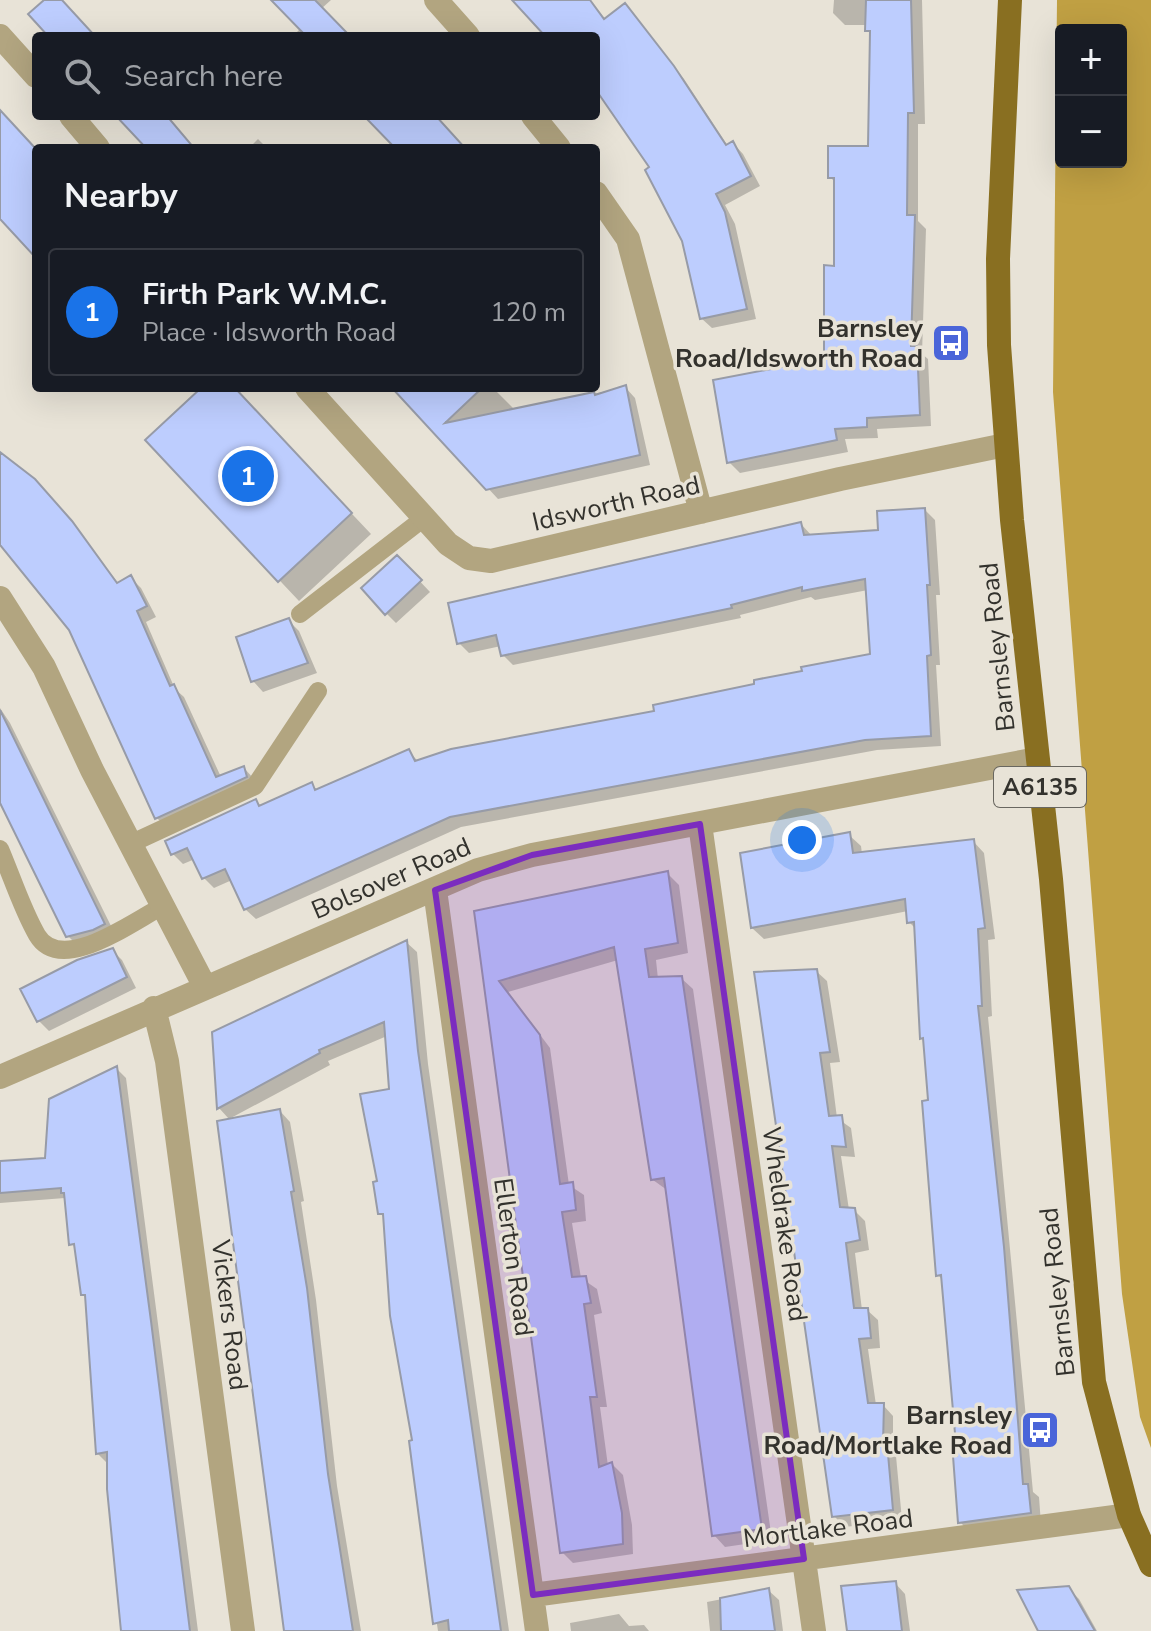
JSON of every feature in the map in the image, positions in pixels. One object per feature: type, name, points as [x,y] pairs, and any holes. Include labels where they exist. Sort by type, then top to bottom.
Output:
[{"type":"main road","name":"Barnsley Road","points":[[1010,0],[998,259],[1005,445],[1051,879],[1086,1318],[1106,1435],[1129,1515],[1151,1565]]},
{"type":"street","points":[[436,0],[464,32]]},
{"type":"street","points":[[0,36],[32,72]]},
{"type":"street","points":[[74,120],[95,144]]},
{"type":"street","points":[[536,120],[556,144]]},
{"type":"street","points":[[600,199],[628,239],[701,512]]},
{"type":"street","name":"Idsworth Road","points":[[311,392],[424,518],[458,551],[469,558],[491,561],[1005,445]]},
{"type":"street","points":[[0,598],[44,667],[130,844],[205,987]]},
{"type":"street","name":"Bolsover Road","points":[[0,1077],[478,870],[532,855],[1037,759]]},
{"type":"street","name":"Wheldrake Road","points":[[700,824],[814,1631]]},
{"type":"street","name":"Ellerton Road","points":[[435,890],[537,1631]]},
{"type":"street","name":"Vickers Road","points":[[154,1008],[169,1076],[243,1631]]},
{"type":"street","name":"Mortlake Road","points":[[533,1595],[1129,1515]]},
{"type":"lane","points":[[300,614],[424,518]]},
{"type":"lane","points":[[130,844],[255,786],[318,691]]},
{"type":"lane","points":[[0,849],[38,937],[52,950],[67,952],[87,946],[163,906]]},
{"type":"highlighted area","points":[[700,824],[804,1559],[533,1595],[435,890],[532,855]]},
{"type":"shaded area","points":[[1057,0],[1151,0],[1151,1448],[1140,1417],[1122,1294],[1053,392],[1055,168],[1127,168],[1127,24],[1057,24]]},
{"type":"building","points":[[44,0],[62,0],[91,32],[44,32],[28,14]]},
{"type":"building","points":[[271,0],[315,0],[346,32],[302,32]]},
{"type":"building","points":[[512,0],[590,0],[604,19],[625,3],[674,66],[726,145],[733,141],[751,176],[716,194],[725,212],[747,309],[700,319],[682,241],[645,170],[649,167],[600,96],[600,32],[541,32]]},
{"type":"building","points":[[866,0],[911,0],[914,113],[908,113],[907,215],[915,215],[911,346],[917,346],[920,415],[867,418],[867,427],[835,429],[837,440],[727,463],[713,380],[824,359],[824,265],[834,266],[834,178],[828,178],[828,146],[868,146],[870,31],[865,31]]},
{"type":"building","points":[[0,110],[32,145],[32,254],[0,219]]},
{"type":"building","points":[[120,120],[170,120],[191,144],[142,144]]},
{"type":"building","points":[[368,120],[440,120],[461,144],[391,144]]},
{"type":"building","points":[[626,385],[640,455],[486,490],[396,392],[478,392],[445,423],[594,392],[595,395]]},
{"type":"building","points":[[197,392],[239,392],[352,513],[278,582],[145,440]]},
{"type":"building","points":[[0,452],[35,479],[72,521],[117,583],[131,575],[147,606],[137,611],[170,686],[174,684],[216,777],[244,766],[247,777],[155,819],[69,630],[0,545]]},
{"type":"building","points":[[925,508],[930,585],[927,585],[931,655],[927,656],[931,736],[865,740],[450,817],[244,910],[225,869],[202,879],[187,848],[171,855],[165,841],[256,799],[259,806],[312,782],[315,790],[409,749],[415,761],[451,749],[654,711],[653,705],[754,684],[754,680],[802,671],[801,667],[870,654],[865,579],[802,591],[802,587],[731,605],[732,608],[501,656],[496,635],[457,644],[448,603],[801,522],[804,535],[878,530],[877,511]]},
{"type":"building","points":[[397,555],[422,580],[385,615],[361,588]]},
{"type":"building","points":[[289,618],[308,663],[251,682],[236,637]]},
{"type":"building","points":[[0,710],[105,924],[93,930],[66,937],[0,803]]},
{"type":"building","points":[[850,832],[853,853],[974,839],[985,928],[978,929],[982,1006],[978,1006],[1004,1247],[1023,1484],[1028,1484],[1031,1513],[958,1523],[953,1456],[957,1456],[941,1275],[936,1276],[922,1101],[928,1100],[923,1038],[920,1039],[914,922],[907,923],[905,899],[751,928],[740,853]]},
{"type":"building","points":[[668,871],[678,943],[645,949],[649,977],[682,976],[762,1529],[712,1536],[664,1178],[651,1180],[614,947],[499,981],[540,1035],[560,1184],[573,1182],[576,1210],[562,1212],[572,1277],[586,1276],[591,1303],[584,1304],[597,1397],[590,1397],[599,1467],[612,1462],[622,1513],[623,1544],[560,1553],[474,911]]},
{"type":"building","points":[[407,940],[418,1051],[501,1631],[449,1631],[448,1620],[433,1624],[409,1441],[412,1440],[390,1316],[383,1214],[378,1214],[373,1182],[377,1181],[360,1094],[389,1089],[384,1022],[319,1050],[320,1053],[217,1109],[212,1032]]},
{"type":"building","points":[[113,948],[127,977],[37,1022],[20,989],[77,960]]},
{"type":"building","points":[[817,969],[830,1052],[820,1053],[829,1116],[842,1115],[846,1147],[832,1146],[840,1207],[855,1208],[860,1240],[846,1243],[854,1308],[868,1308],[871,1338],[859,1339],[868,1403],[884,1403],[883,1444],[887,1443],[893,1510],[832,1517],[754,972]]},
{"type":"building","points":[[117,1066],[190,1631],[121,1631],[107,1489],[107,1452],[96,1454],[85,1295],[81,1295],[74,1244],[69,1245],[64,1193],[61,1193],[61,1188],[0,1193],[0,1161],[45,1158],[49,1099]]},
{"type":"building","points":[[280,1109],[307,1288],[328,1474],[353,1631],[284,1631],[217,1121]]},
{"type":"building","points":[[896,1581],[902,1631],[847,1631],[841,1586]]},
{"type":"building","points":[[1069,1586],[1095,1631],[1038,1631],[1017,1590]]},
{"type":"building","points":[[769,1588],[775,1631],[721,1631],[720,1598]]},
{"type":"place","name":"Barnsley Road/Idsworth Road","points":[[951,343]]},
{"type":"place","name":"Firth Park W.M.C.","points":[[248,476]]},
{"type":"place","name":"Barnsley Road/Mortlake Road","points":[[1040,1430]]}]
